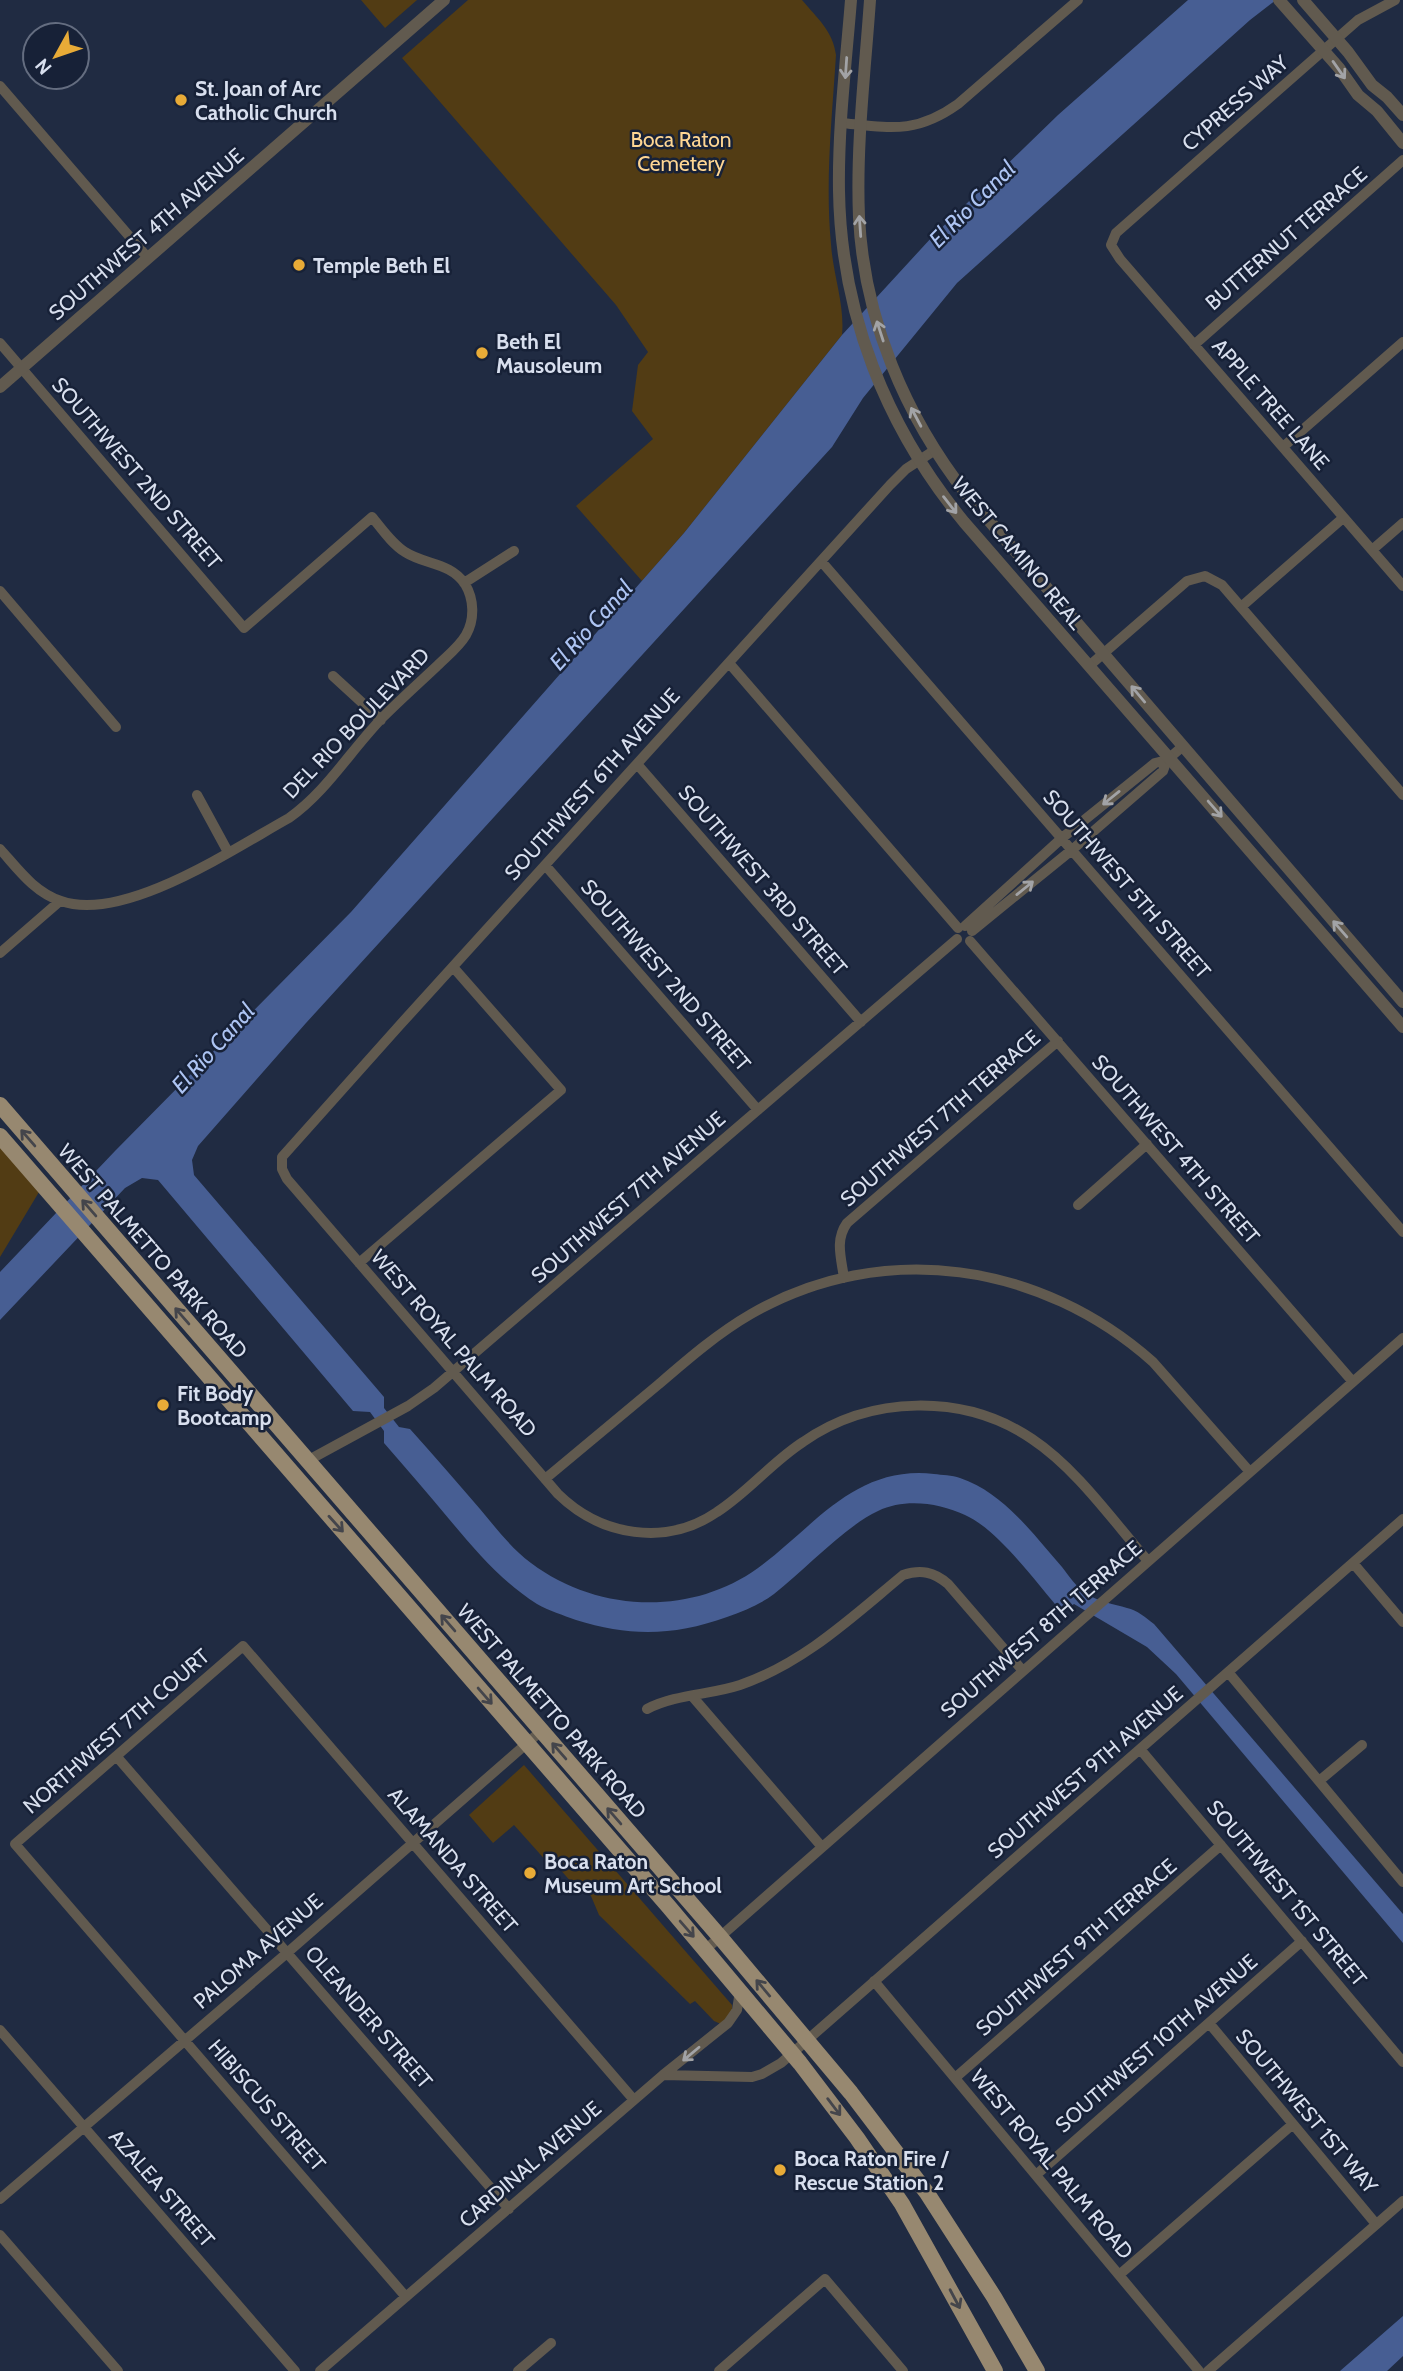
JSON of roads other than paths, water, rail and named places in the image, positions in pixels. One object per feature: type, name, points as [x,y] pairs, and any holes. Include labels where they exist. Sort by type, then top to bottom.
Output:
[{"type":"main road","name":"WEST PALMETTO PARK ROAD","points":[[0,1105],[807,2040],[927,2193],[994,2297],[1037,2371]]},
{"type":"main road","name":"WEST PALMETTO PARK ROAD","points":[[0,1136],[792,2053],[834,2106],[902,2204],[995,2371]]},
{"type":"main road","points":[[183,1348],[191,1346],[198,1349],[230,1385],[245,1389]]},
{"type":"main road","points":[[242,1417],[258,1425],[294,1463],[307,1461]]},
{"type":"street","name":"SOUTHWEST 4TH AVENUE","points":[[0,387],[444,0]]},
{"type":"street","name":"WEST CAMINO REAL","points":[[851,0],[839,172],[841,233],[865,349],[897,424],[919,461],[964,522],[1403,1027]]},
{"type":"street","name":"WEST CAMINO REAL","points":[[870,0],[861,125],[859,220],[876,319],[903,391],[935,450],[967,495],[1403,1002]]},
{"type":"street","points":[[842,123],[907,127],[939,117],[958,104],[1078,0]]},
{"type":"street","points":[[1279,0],[1403,143]]},
{"type":"street","points":[[1303,0],[1372,85],[1403,115]]},
{"type":"street","name":"CYPRESS WAY","points":[[1111,245],[1116,233],[1358,20],[1395,0]]},
{"type":"street","points":[[0,86],[148,258]]},
{"type":"street","name":"BUTTERNUT TERRACE","points":[[1194,345],[1403,160]]},
{"type":"street","name":"APPLE TREE LANE","points":[[1111,245],[1120,259],[1403,586]]},
{"type":"street","points":[[1283,447],[1403,342]]},
{"type":"street","name":"SOUTHWEST 2ND STREET","points":[[0,343],[244,628],[372,517],[404,552],[448,568],[464,583]]},
{"type":"street","points":[[878,383],[888,389],[903,391]]},
{"type":"street","name":"SOUTHWEST 6TH AVENUE","points":[[286,1153],[900,475],[935,450]]},
{"type":"street","points":[[1241,607],[1343,518]]},
{"type":"street","points":[[1372,550],[1403,523]]},
{"type":"street","points":[[464,583],[514,551]]},
{"type":"street","name":"SOUTHWEST 5TH STREET","points":[[821,561],[1403,1232]]},
{"type":"street","points":[[1089,666],[1187,581],[1205,576],[1222,584],[1403,796]]},
{"type":"street","name":"DEL RIO BOULEVARD","points":[[0,849],[31,883],[60,901],[82,906],[116,903],[177,879],[289,818],[321,792],[381,720],[465,637],[472,616],[469,593],[464,583]]},
{"type":"street","points":[[0,591],[116,727]]},
{"type":"street","name":"SOUTHWEST 4TH STREET","points":[[729,663],[1353,1382]]},
{"type":"street","points":[[333,676],[381,720]]},
{"type":"street","name":"SOUTHWEST 7TH AVENUE","points":[[964,933],[1062,838],[1155,763],[1168,759],[1182,747]]},
{"type":"street","name":"SOUTHWEST 7TH AVENUE","points":[[307,1461],[408,1406],[453,1372],[964,933],[1073,849],[1163,771],[1168,759]]},
{"type":"street","name":"SOUTHWEST 3RD STREET","points":[[637,764],[861,1022]]},
{"type":"street","points":[[197,795],[228,852]]},
{"type":"street","name":"SOUTHWEST 2ND STREET","points":[[545,865],[758,1110]]},
{"type":"street","points":[[0,953],[60,901]]},
{"type":"street","points":[[359,1263],[561,1090],[453,967]]},
{"type":"street","points":[[1373,992],[1385,981]]},
{"type":"street","name":"SOUTHWEST 7TH TERRACE","points":[[844,1278],[839,1244],[841,1232],[848,1223],[1058,1041]]},
{"type":"street","points":[[1078,1205],[1147,1144]]},
{"type":"street","name":"WEST ROYAL PALM ROAD","points":[[286,1153],[282,1157],[282,1168],[287,1179],[566,1502],[604,1525],[647,1534],[670,1532],[701,1522],[720,1511],[804,1441],[844,1419],[888,1407],[934,1405],[990,1417],[1040,1444],[1066,1467],[1148,1561]]},
{"type":"street","points":[[545,1479],[707,1343],[734,1324],[783,1298],[844,1278],[901,1269],[956,1271],[1021,1284],[1063,1301],[1110,1328],[1145,1355],[1176,1386],[1250,1472]]},
{"type":"street","name":"SOUTHWEST 8TH TERRACE","points":[[705,1950],[1403,1338]]},
{"type":"street","name":"SOUTHWEST 9TH AVENUE","points":[[792,2053],[1403,1519]]},
{"type":"street","points":[[1353,1563],[1403,1622]]},
{"type":"street","points":[[648,1709],[661,1702],[740,1685],[787,1665],[813,1649],[903,1575],[915,1571],[939,1576],[948,1584],[1023,1671]]},
{"type":"street","name":"NORTHWEST 7TH COURT","points":[[15,1844],[243,1646]]},
{"type":"street","name":"ALAMANDA STREET","points":[[243,1646],[634,2100]]},
{"type":"street","points":[[1227,1672],[1403,1882]]},
{"type":"street","points":[[692,1696],[822,1847]]},
{"type":"street","name":"PALOMA AVENUE","points":[[0,2199],[541,1731]]},
{"type":"street","points":[[1319,1781],[1362,1745]]},
{"type":"street","name":"SOUTHWEST 1ST STREET","points":[[1140,1749],[1403,2062]]},
{"type":"street","name":"OLEANDER STREET","points":[[117,1757],[509,2209]]},
{"type":"street","name":"HIBISCUS STREET","points":[[15,1844],[406,2297]]},
{"type":"street","name":"SOUTHWEST 9TH TERRACE","points":[[955,2078],[1221,1845]]},
{"type":"street","name":"SOUTHWEST 10TH AVENUE","points":[[1036,2175],[1302,1941]]},
{"type":"street","name":"WEST ROYAL PALM ROAD","points":[[874,1982],[1199,2371]]},
{"type":"street","name":"CARDINAL AVENUE","points":[[320,2371],[663,2075],[728,2023],[737,2010],[740,1991]]},
{"type":"street","name":"SOUTHWEST 1ST WAY","points":[[1209,2023],[1376,2224]]},
{"type":"street","name":"AZALEA STREET","points":[[0,2029],[295,2371]]},
{"type":"street","points":[[663,2075],[752,2077],[774,2068],[792,2053]]},
{"type":"street","points":[[1119,2275],[1293,2124]]},
{"type":"street","points":[[1208,2371],[1403,2201]]},
{"type":"street","points":[[0,2235],[118,2371]]},
{"type":"street","points":[[719,2371],[825,2279],[903,2371]]},
{"type":"street","points":[[518,2371],[551,2343]]},
{"type":"water","name":"El Rio Canal","points":[[1188,0],[1276,0],[1250,20],[957,283],[863,398],[832,447],[306,1023],[198,1146],[192,1160],[194,1175],[384,1397],[384,1408],[399,1427],[410,1429],[504,1538],[531,1563],[584,1591],[613,1599],[673,1601],[703,1595],[731,1584],[758,1568],[837,1502],[881,1479],[906,1474],[934,1474],[957,1477],[976,1485],[1016,1515],[1083,1591],[1102,1601],[1134,1610],[1154,1624],[1403,1914],[1403,1943],[1176,1674],[1147,1647],[1074,1604],[1062,1612],[1004,1545],[978,1522],[965,1515],[933,1505],[911,1503],[888,1507],[852,1527],[768,1598],[745,1610],[708,1623],[670,1631],[634,1632],[596,1626],[537,1604],[512,1586],[490,1565],[384,1443],[384,1431],[370,1412],[353,1411],[158,1180],[142,1178],[125,1188],[0,1320],[0,1272],[115,1151],[351,912],[684,533],[842,335],[932,237],[1058,115]]},
{"type":"water","points":[[1403,2316],[1403,2356],[1387,2371],[1340,2371]]},
{"type":"place","name":"St. Joan of Arc Catholic Church","points":[[181,100]]},
{"type":"place","name":"Temple Beth El","points":[[299,265]]},
{"type":"place","name":"Beth El Mausoleum","points":[[482,353]]},
{"type":"place","name":"Fit Body Bootcamp","points":[[163,1405]]},
{"type":"place","name":"Boca Raton Museum Art School","points":[[530,1873]]},
{"type":"place","name":"Boca Raton Fire / Rescue Station 2","points":[[780,2170]]},
{"type":"park label","name":"Boca Raton Cemetery","points":[[681,151]]}]
